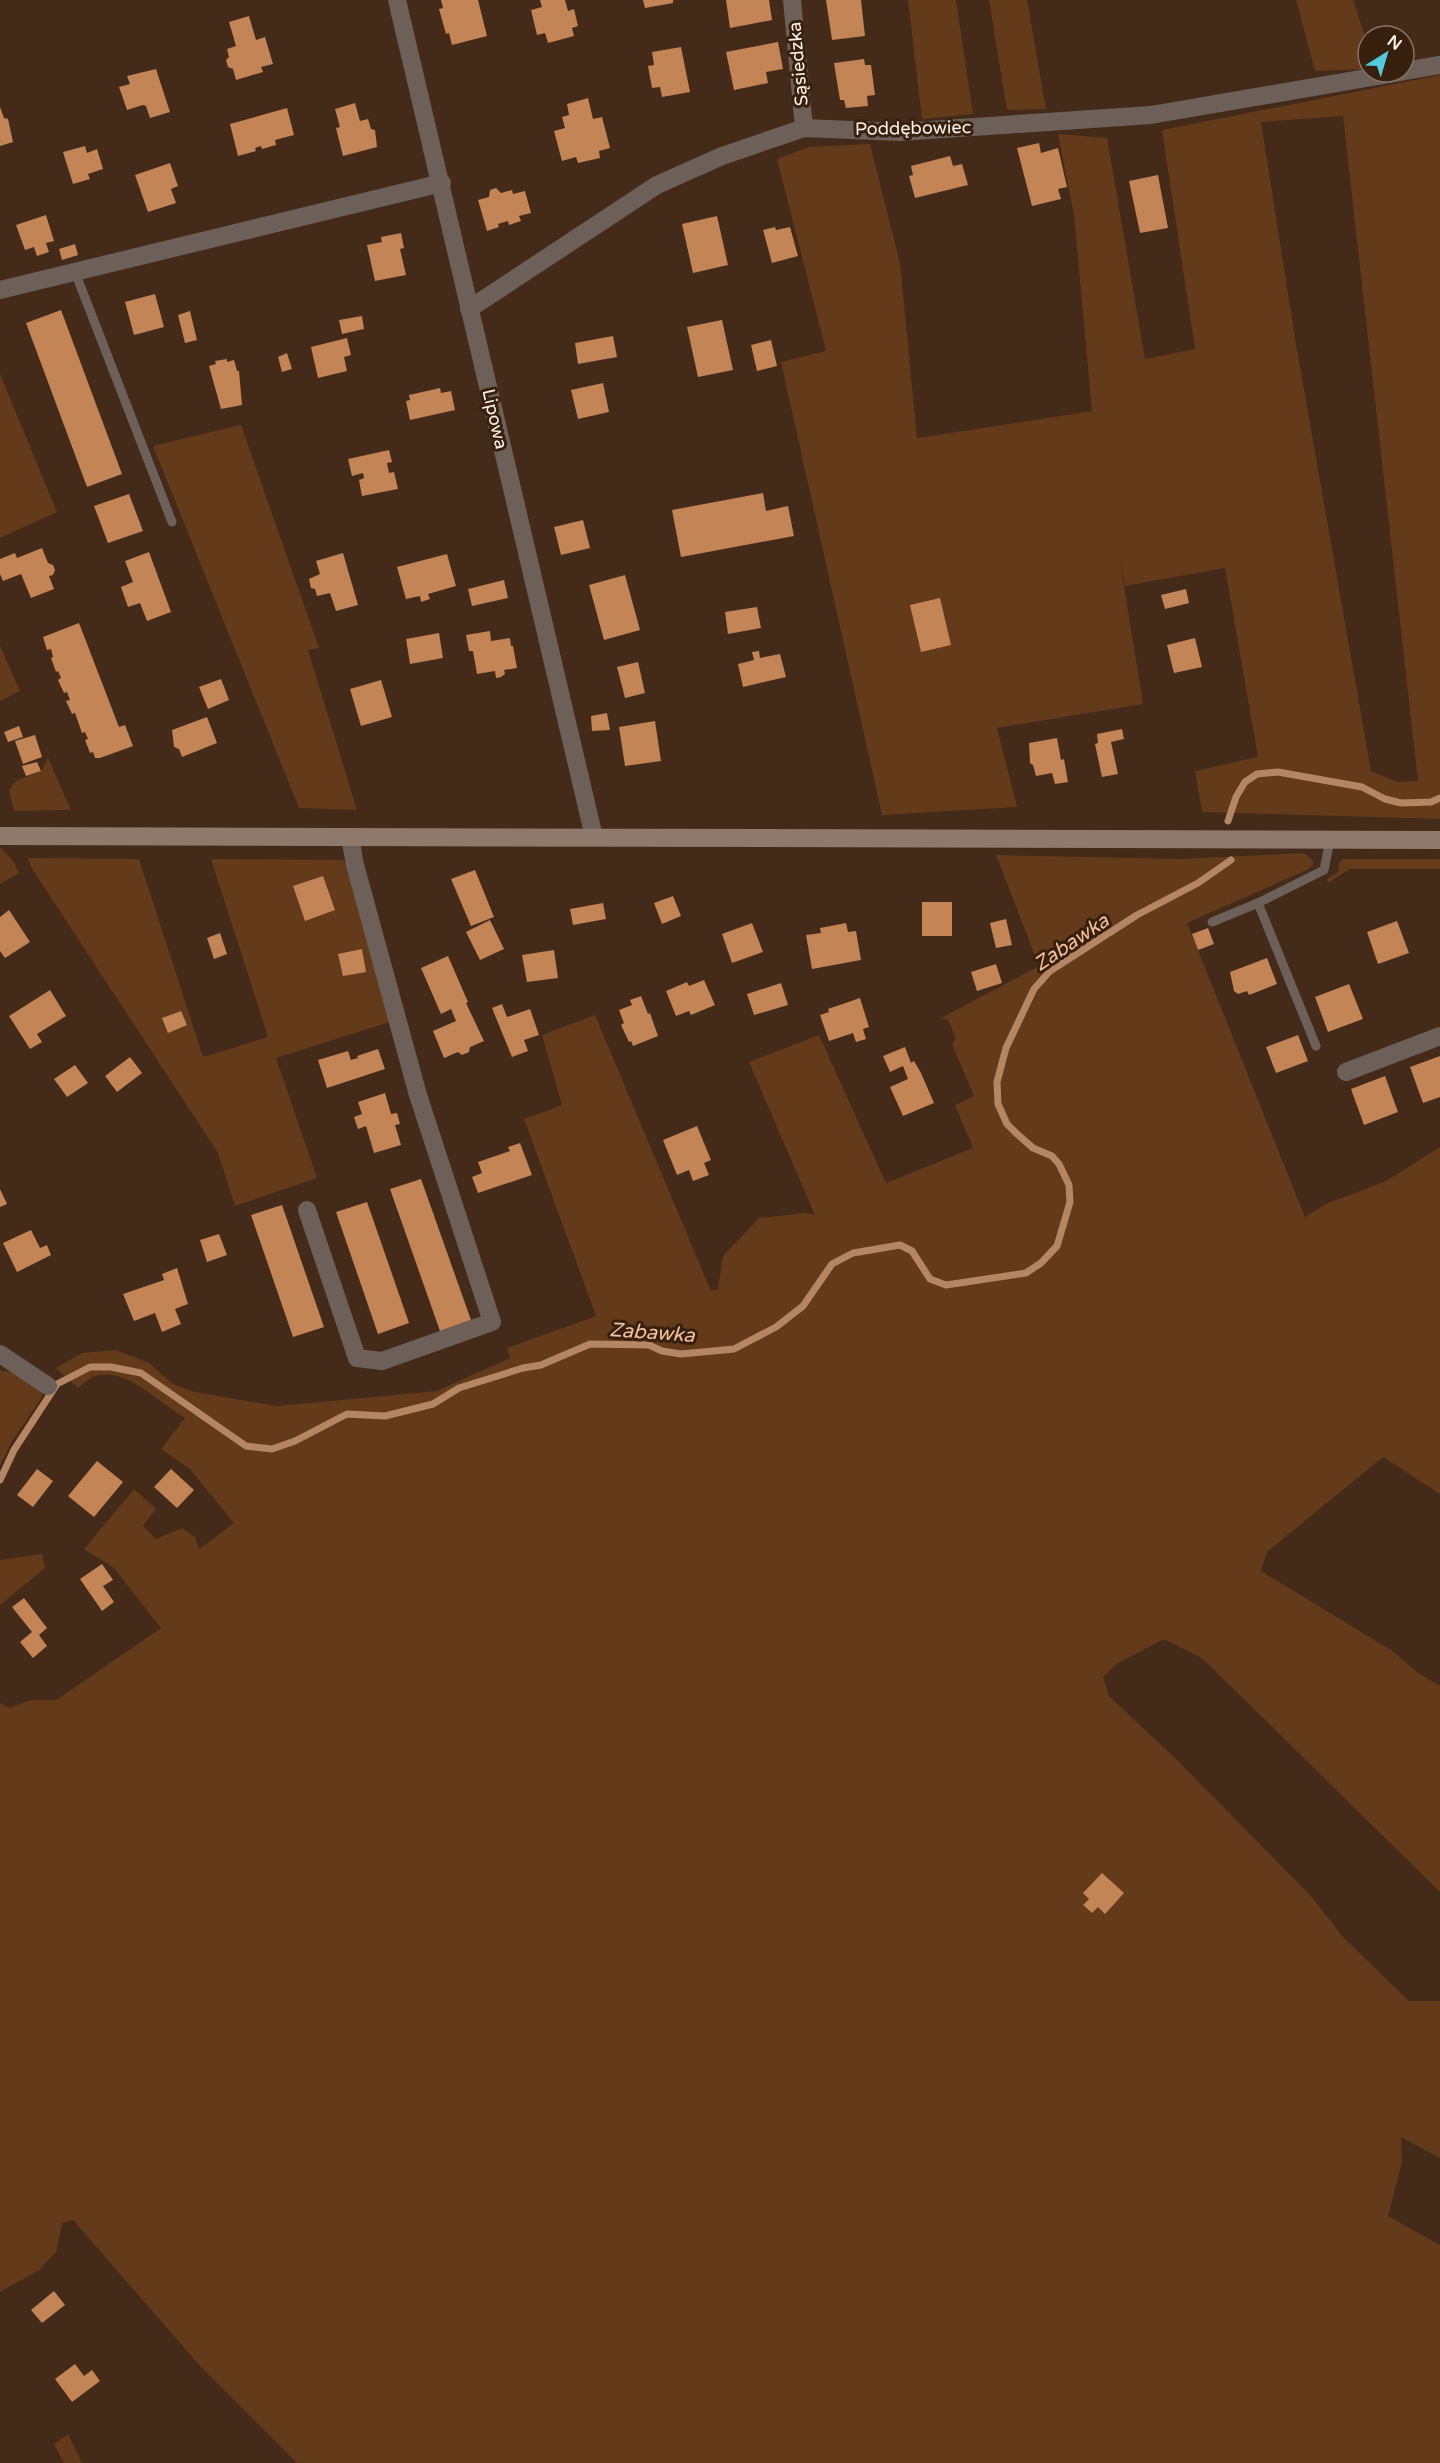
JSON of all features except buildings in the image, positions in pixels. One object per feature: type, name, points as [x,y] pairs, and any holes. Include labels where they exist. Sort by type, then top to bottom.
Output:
[{"type":"main road","points":[[0,836],[1440,840]]},
{"type":"street","name":"Lipowa","points":[[397,0],[442,183],[469,309],[594,837]]},
{"type":"street","name":"Sąsiedzka","points":[[792,0],[804,128]]},
{"type":"street","name":"Poddębowiec","points":[[1416,69],[1440,65]]},
{"type":"street","name":"Poddębowiec","points":[[469,309],[657,185],[722,156],[804,128],[900,132],[1151,115],[1356,80]]},
{"type":"street","points":[[0,290],[442,183]]},
{"type":"street","points":[[307,1210],[357,1358],[382,1361],[492,1322],[418,1095],[355,865],[350,837]]},
{"type":"street","points":[[1347,1072],[1440,1036]]},
{"type":"street","points":[[0,1354],[54,1389]]},
{"type":"lane","points":[[75,272],[172,522]]},
{"type":"lane","points":[[1212,922],[1258,903],[1324,870],[1329,840]]},
{"type":"lane","points":[[1258,903],[1316,1046]]},
{"type":"shaded area","points":[[908,0],[956,0],[973,114],[922,119]]},
{"type":"shaded area","points":[[989,0],[1027,0],[1046,109],[1007,110]]},
{"type":"shaded area","points":[[1296,0],[1353,0],[1361,24],[1356,24],[1356,69],[1315,71]]},
{"type":"shaded area","points":[[1440,75],[1440,819],[1202,812],[1195,771],[1258,757],[1225,568],[1125,586],[1119,555],[1143,704],[997,728],[1017,807],[882,815],[781,362],[826,351],[777,159],[809,147],[870,144],[900,263],[917,438],[1092,411],[1074,215],[1058,134],[1107,138],[1145,359],[1195,349],[1162,130],[1395,84],[1416,84],[1416,80]],"holes":[[[1343,116],[1418,781],[1398,782],[1371,771],[1296,344],[1261,122]]]},
{"type":"shaded area","points":[[0,374],[57,512],[0,538]]},
{"type":"shaded area","points":[[241,425],[319,648],[308,650],[357,810],[299,808],[153,446]]},
{"type":"shaded area","points":[[0,646],[20,691],[0,701]]},
{"type":"shaded area","points":[[48,758],[71,810],[14,811],[9,790],[16,781],[41,771]]},
{"type":"shaded area","points":[[0,847],[14,862],[19,873],[0,884]]},
{"type":"shaded area","points":[[1304,853],[1313,861],[1309,869],[1187,923],[1305,1217],[1326,1204],[1386,1181],[1440,1147],[1440,1494],[1383,1457],[1267,1552],[1261,1571],[1391,1650],[1417,1672],[1440,1686],[1440,1892],[1203,1659],[1164,1639],[1118,1663],[1103,1677],[1109,1696],[1177,1760],[1311,1896],[1343,1937],[1409,2001],[1440,2001],[1440,2158],[1401,2137],[1402,2162],[1388,2216],[1440,2245],[1440,2463],[297,2463],[201,2367],[73,2220],[62,2223],[56,2252],[39,2270],[0,2292],[0,1703],[10,1708],[31,1700],[56,1700],[161,1628],[114,1568],[84,1549],[134,1489],[156,1509],[143,1526],[156,1539],[182,1528],[195,1537],[199,1549],[234,1523],[190,1469],[161,1449],[185,1418],[141,1387],[117,1376],[105,1374],[91,1378],[78,1388],[56,1368],[82,1353],[116,1350],[149,1363],[173,1384],[195,1392],[277,1406],[437,1391],[510,1358],[507,1348],[596,1316],[524,1119],[562,1105],[542,1035],[595,1015],[711,1291],[718,1289],[723,1256],[759,1218],[804,1213],[815,1215],[749,1062],[819,1035],[886,1183],[973,1148],[955,1105],[974,1096],[952,1044],[956,1038],[948,1020],[941,1018],[1039,966],[996,855],[1180,859]]},
{"type":"shaded area","points":[[28,858],[139,859],[203,1057],[268,1037],[211,859],[344,860],[390,1022],[276,1058],[317,1178],[235,1206],[218,1153],[31,867]]},
{"type":"shaded area","points":[[1343,859],[1440,859],[1440,869],[1350,869],[1328,883],[1327,879],[1338,872],[1339,863]]},
{"type":"shaded area","points":[[0,1371],[17,1372],[42,1389],[42,1397],[11,1443],[0,1466]]},
{"type":"shaded area","points":[[42,1554],[45,1568],[0,1605],[0,1560]]},
{"type":"shaded area","points":[[68,2434],[82,2463],[64,2463],[54,2444]]},
{"type":"waterway","name":"Zabawka","points":[[1228,821],[1236,797],[1245,782],[1257,774],[1278,772],[1362,787],[1385,799],[1401,803],[1431,802],[1440,798]]},
{"type":"waterway","name":"Zabawka","points":[[0,1480],[14,1450],[57,1384],[90,1367],[111,1367],[141,1373],[246,1446],[272,1449],[295,1441],[347,1414],[385,1416],[433,1404],[459,1388],[523,1368],[541,1365],[590,1344],[649,1345],[662,1351],[681,1354],[734,1349],[776,1327],[803,1306],[832,1264],[853,1253],[900,1245],[912,1251],[930,1279],[946,1285],[1026,1273],[1041,1263],[1057,1246],[1070,1202],[1069,1185],[1059,1164],[1052,1156],[1033,1148],[1017,1134],[1007,1124],[998,1104],[997,1082],[1006,1048],[1034,989],[1050,971],[1137,915],[1198,883],[1231,860]]}]
